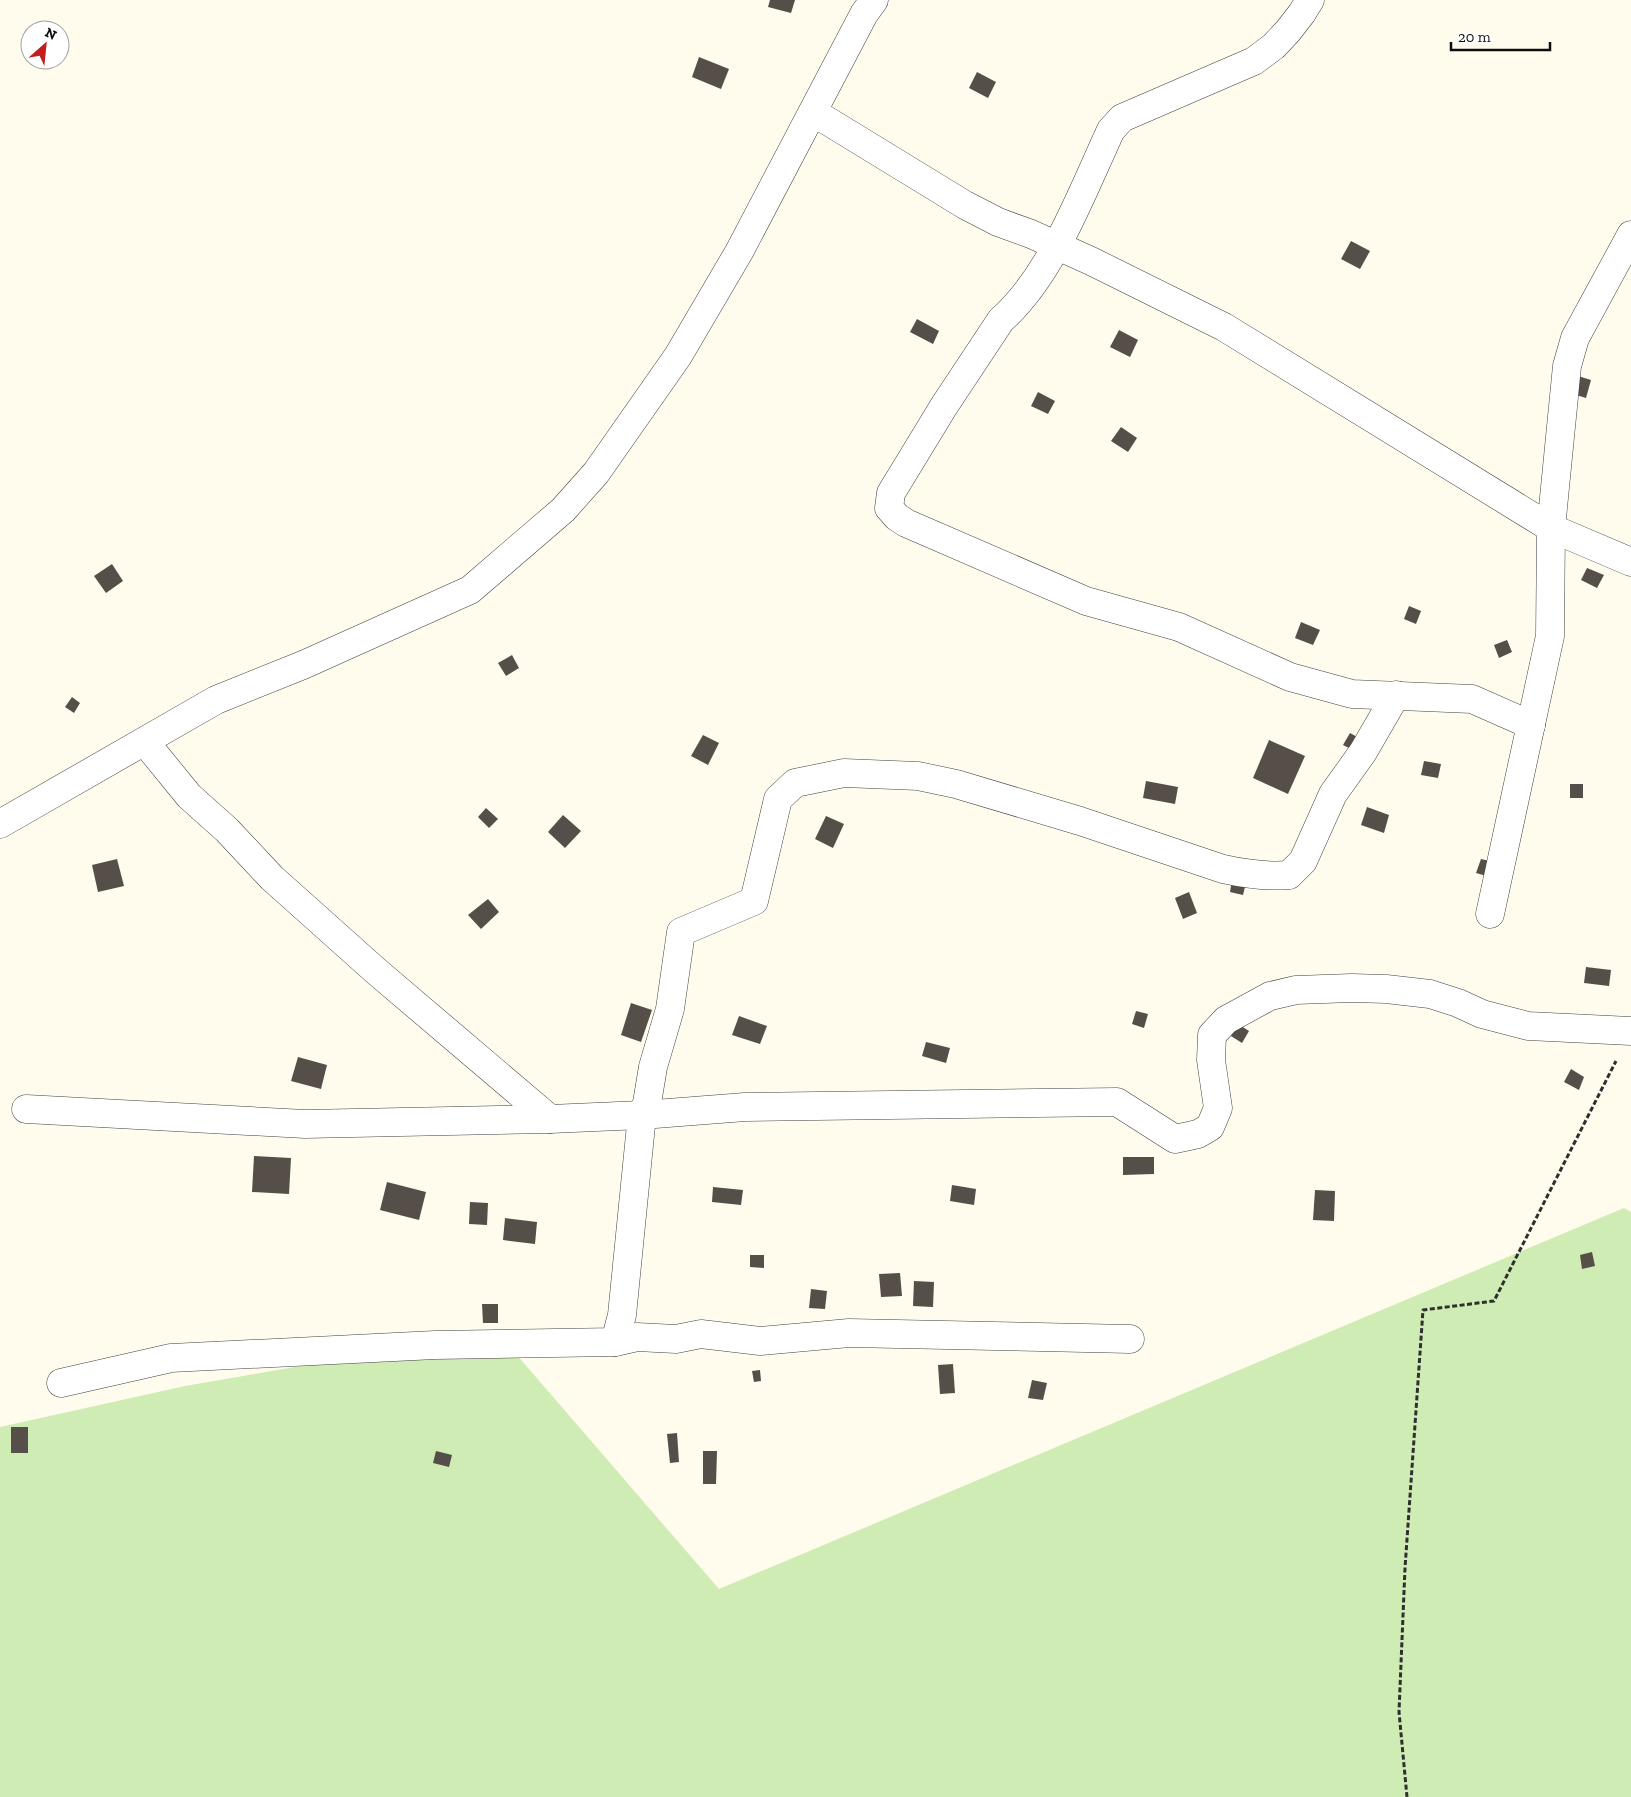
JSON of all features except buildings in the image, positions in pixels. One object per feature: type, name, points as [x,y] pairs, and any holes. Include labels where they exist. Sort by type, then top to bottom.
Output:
[{"type":"street","points":[[0,824],[216,700],[303,665],[470,590],[563,510],[596,472],[678,356],[739,252],[864,14],[874,0]]},
{"type":"street","points":[[1310,0],[1288,32],[1274,46],[1254,61],[1122,118],[1111,130],[1056,245],[1029,289],[1013,309],[1001,320],[944,406],[892,493],[889,508],[906,523],[1059,589],[1086,600],[1179,627],[1290,677],[1352,694],[1472,699],[1531,725]]},
{"type":"street","points":[[812,112],[965,205],[998,222],[1056,245],[1224,327],[1551,528],[1631,562]]},
{"type":"street","points":[[1490,914],[1550,636],[1551,528],[1567,366],[1575,338],[1631,235]]},
{"type":"street","points":[[615,1342],[622,1315],[642,1115],[653,1067],[670,1008],[681,932],[754,902],[778,800],[795,783],[844,773],[918,776],[956,784],[1080,821],[1223,869],[1247,875],[1269,877],[1289,875],[1303,861],[1333,794],[1363,752],[1396,696]]},
{"type":"street","points":[[145,742],[189,796],[227,830],[272,878],[376,971],[550,1119]]},
{"type":"street","points":[[26,1109],[305,1124],[550,1119],[642,1115],[745,1106],[1117,1102],[1175,1139],[1198,1134],[1210,1127],[1218,1108],[1211,1060],[1212,1034],[1226,1020],[1270,996],[1296,990],[1386,988],[1430,994],[1458,1003],[1482,1014],[1528,1026],[1631,1031]]},
{"type":"street","points":[[61,1383],[171,1358],[435,1345],[615,1342],[638,1337],[676,1339],[701,1334],[760,1341],[849,1333],[1130,1339]]},
{"type":"path","points":[[1407,1797],[1399,1712],[1405,1568],[1423,1310],[1494,1301],[1618,1059]]},
{"type":"green space","points":[[1624,1208],[1631,1212],[1631,1797],[0,1797],[0,1427],[185,1386],[497,1332],[719,1589]]}]
